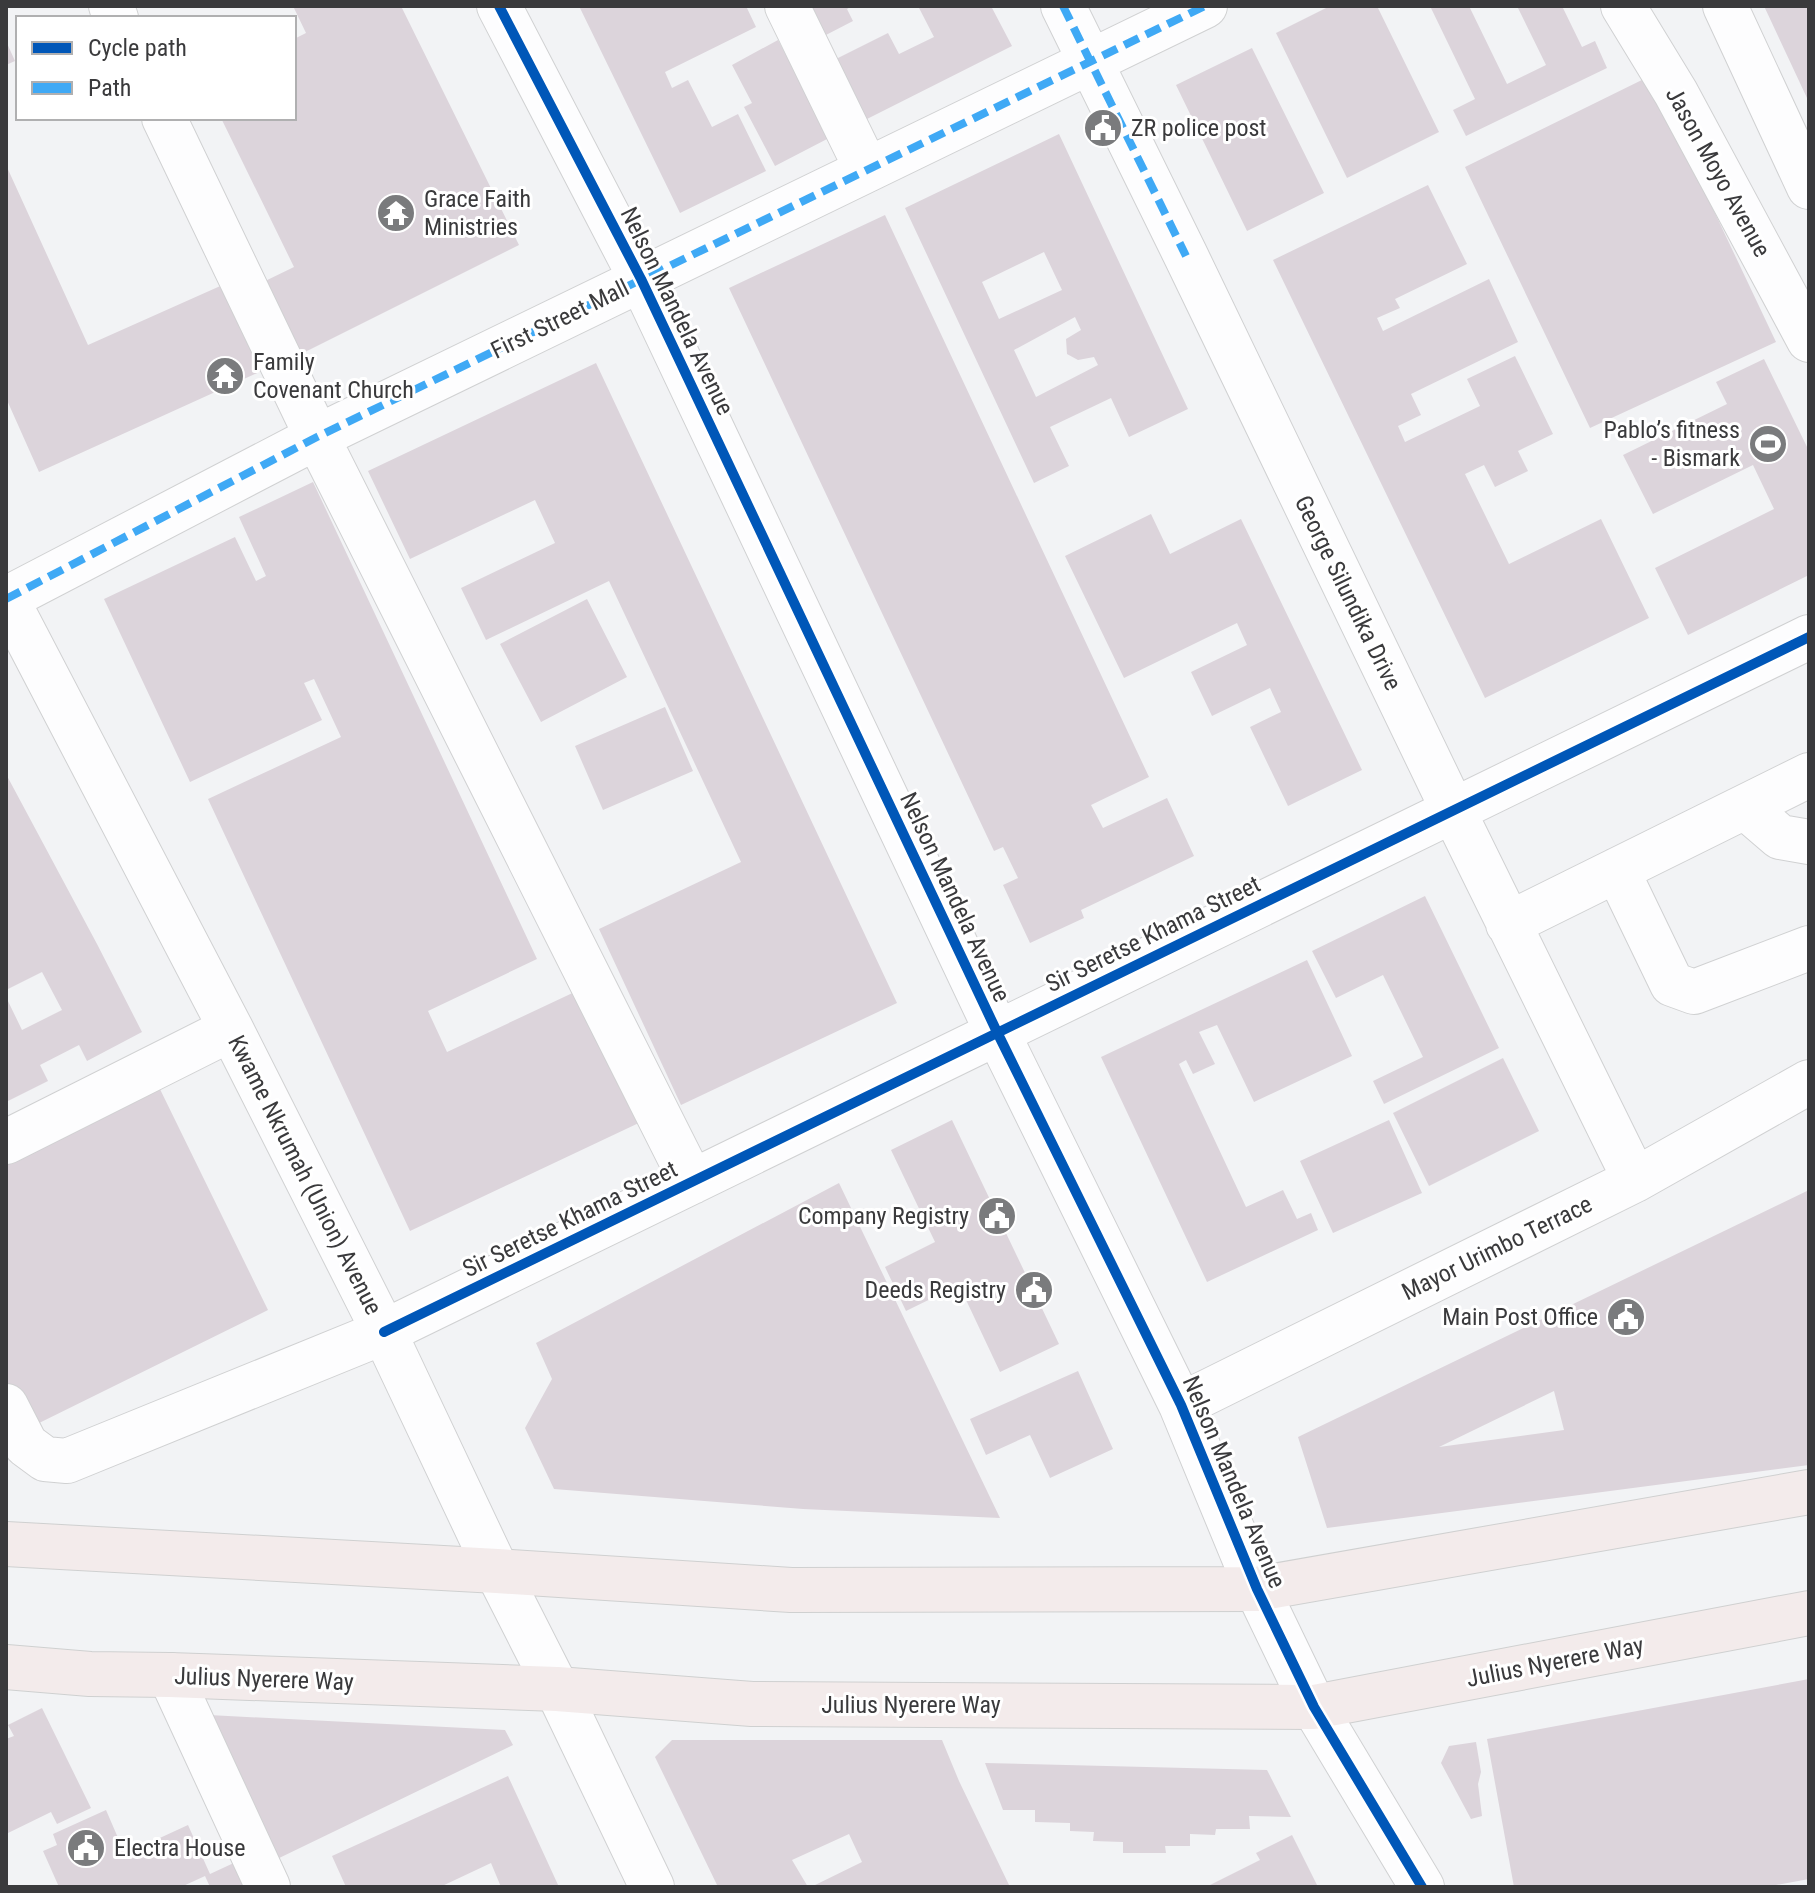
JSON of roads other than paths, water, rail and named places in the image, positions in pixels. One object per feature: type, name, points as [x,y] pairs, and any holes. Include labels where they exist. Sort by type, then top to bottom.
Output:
[{"type":"main road","points":[[6,1544],[791,1590],[1257,1589],[1809,1492]]},
{"type":"main road","name":"Julius Nyerere Way","points":[[6,1667],[90,1674],[557,1689],[752,1704],[1314,1707],[1809,1613]]},
{"type":"street","name":"Nelson Mandela Avenue","points":[[499,6],[641,279],[997,1032],[1181,1405],[1257,1589],[1314,1707],[1422,1887]]},
{"type":"street","points":[[787,6],[867,170]]},
{"type":"street","name":"George Silundika Drive","points":[[1063,6],[1635,1180]]},
{"type":"street","name":"First Street Mall","points":[[6,599],[317,437],[1205,6]]},
{"type":"street","name":"Jason Moyo Avenue","points":[[1623,6],[1676,93],[1809,340]]},
{"type":"street","points":[[1725,6],[1809,187]]},
{"type":"street","points":[[165,120],[317,437],[692,1182]]},
{"type":"street","name":"Kwame Nkrumah (Union) Avenue","points":[[6,599],[231,1029],[384,1332],[652,1887]]},
{"type":"street","name":"Sir Seretse Khama Street","points":[[6,1406],[26,1445],[45,1459],[67,1461],[384,1332],[1809,637]]},
{"type":"street","points":[[1508,924],[1809,775]]},
{"type":"street","points":[[1745,807],[1780,837],[1809,842]]},
{"type":"street","points":[[1617,870],[1672,984],[1694,992],[1809,948]]},
{"type":"street","points":[[6,1142],[231,1029]]},
{"type":"street","name":"Mayor Urimbo Terrace","points":[[1181,1405],[1635,1180],[1809,1082]]},
{"type":"street","points":[[170,1675],[268,1887]]},
{"type":"place","name":"ZR police post","points":[[1103,128]]},
{"type":"place","name":"Grace Faith Ministries","points":[[396,213]]},
{"type":"place","name":"Family Covenant Church","points":[[225,376]]},
{"type":"place","name":"Pablo’s fitness - Bismark","points":[[1768,444]]},
{"type":"place","name":"Company Registry","points":[[997,1216]]},
{"type":"place","name":"Deeds Registry","points":[[1034,1290]]},
{"type":"place","name":"Main Post Office","points":[[1626,1317]]},
{"type":"place","name":"Electra House","points":[[86,1848]]}]
